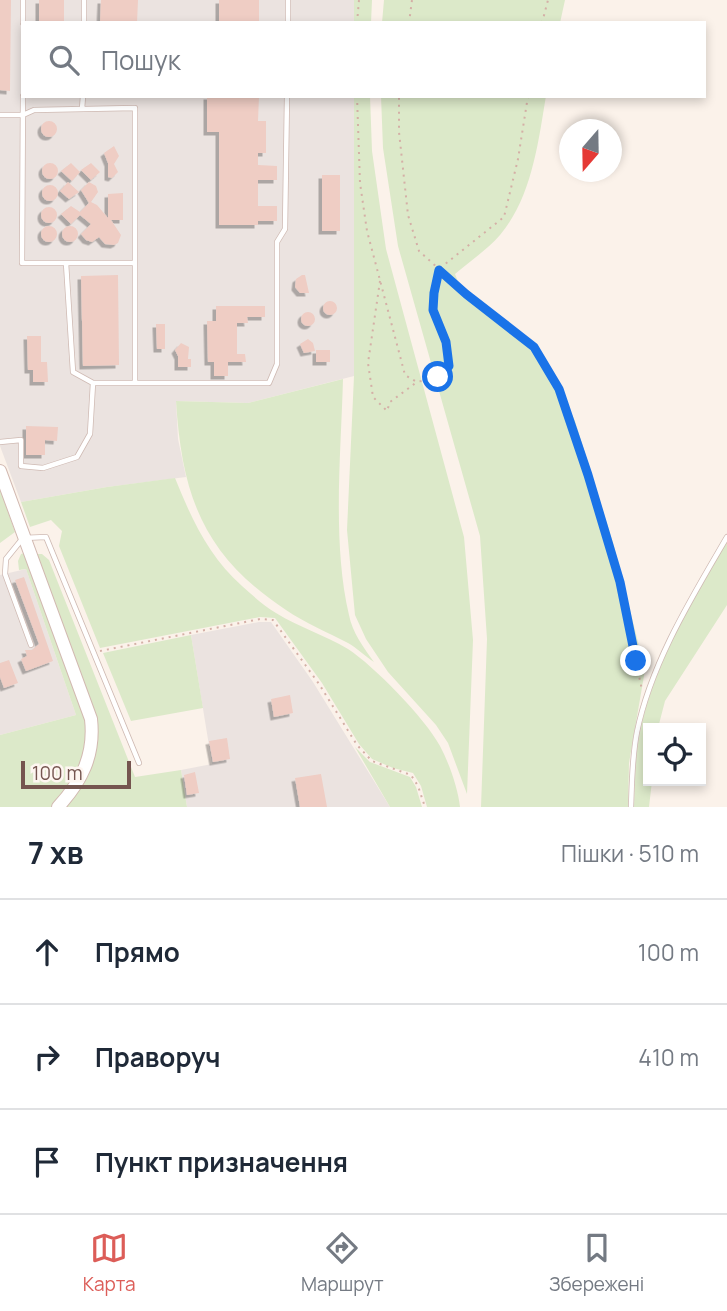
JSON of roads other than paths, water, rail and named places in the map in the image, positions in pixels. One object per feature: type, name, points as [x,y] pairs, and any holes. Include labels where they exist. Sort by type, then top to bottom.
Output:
[{"type":"street","points":[[0,471],[91,719],[93,735],[89,760],[77,783],[58,807]]},
{"type":"lane","points":[[23,0],[23,21]]},
{"type":"lane","points":[[84,0],[84,21]]},
{"type":"lane","points":[[288,0],[288,21]]},
{"type":"lane","points":[[23,98],[22,263],[135,264]]},
{"type":"lane","points":[[82,109],[83,98]]},
{"type":"lane","points":[[66,263],[73,372],[93,383],[269,383],[277,364],[277,242],[285,229],[287,98]]},
{"type":"lane","points":[[0,116],[23,116],[34,110],[135,108],[135,383]]},
{"type":"lane","points":[[0,442],[21,440],[21,466],[43,468],[77,457],[90,433],[93,383]]},
{"type":"lane","points":[[31,645],[5,574],[6,559],[23,538],[46,537],[139,762]]},
{"type":"lane","points":[[631,807],[633,764],[643,705],[672,633],[727,537]]}]
